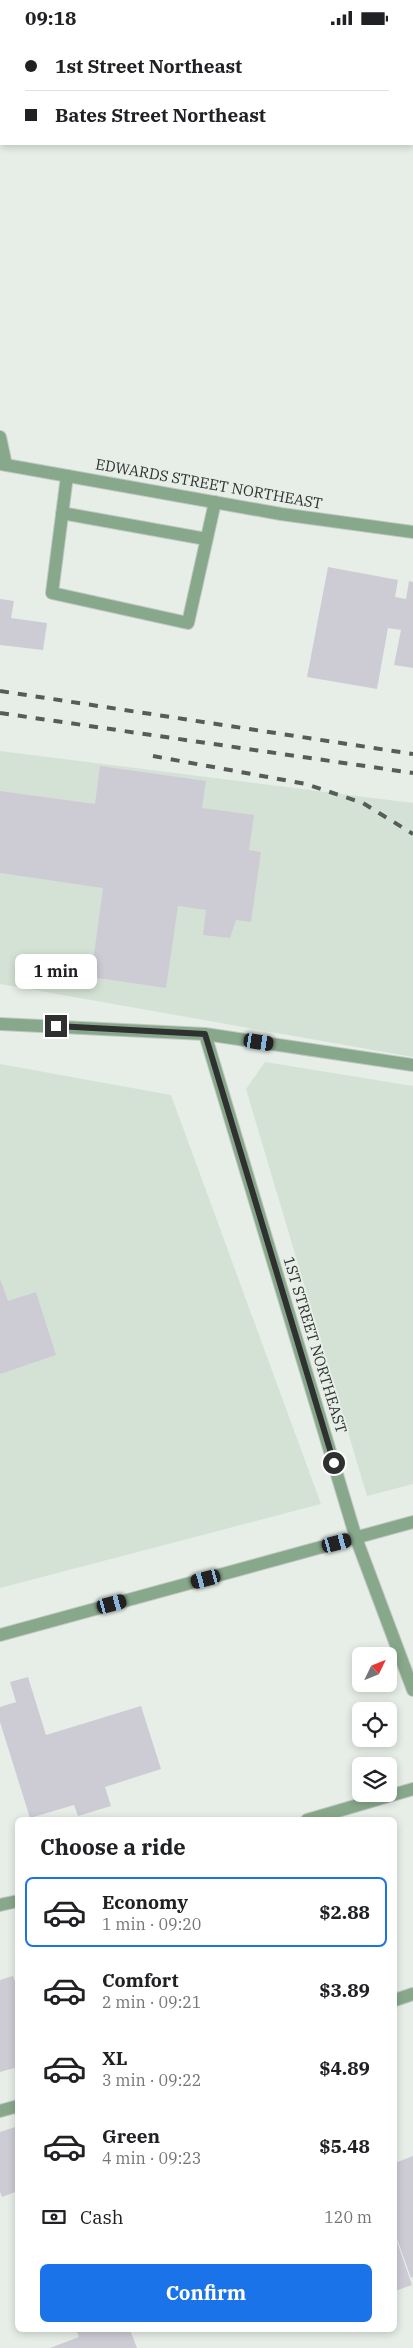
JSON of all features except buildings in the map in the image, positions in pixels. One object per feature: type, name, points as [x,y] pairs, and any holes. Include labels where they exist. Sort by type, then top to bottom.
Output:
[{"type":"street","points":[[0,437],[3,464]]},
{"type":"street","name":"EDWARDS STREET NORTHEAST","points":[[3,464],[281,514],[413,532]]},
{"type":"street","points":[[67,475],[52,593],[188,623],[215,502]]},
{"type":"street","points":[[62,513],[206,539]]},
{"type":"street","points":[[0,1023],[205,1034],[413,1065]]},
{"type":"street","name":"1ST STREET NORTHEAST","points":[[205,1034],[356,1538],[413,1690]]},
{"type":"street","points":[[0,1635],[413,1522]]},
{"type":"street","points":[[317,1817],[413,1789]]},
{"type":"street","points":[[0,1905],[15,1902]]},
{"type":"street","points":[[397,1999],[413,1995]]},
{"type":"street","points":[[0,2111],[15,2107]]},
{"type":"shaded area","points":[[0,751],[413,803],[413,1057],[0,984]]},
{"type":"shaded area","points":[[265,1062],[413,1086],[413,1484],[367,1496],[246,1089]]},
{"type":"shaded area","points":[[0,1064],[171,1095],[321,1504],[0,1588]]},
{"type":"railway","points":[[0,691],[413,754]]},
{"type":"railway","points":[[0,713],[413,773]]},
{"type":"railway","points":[[153,756],[306,784],[363,803],[413,834]]},
{"type":"route","points":[[56,1026],[205,1034],[334,1463]]}]
